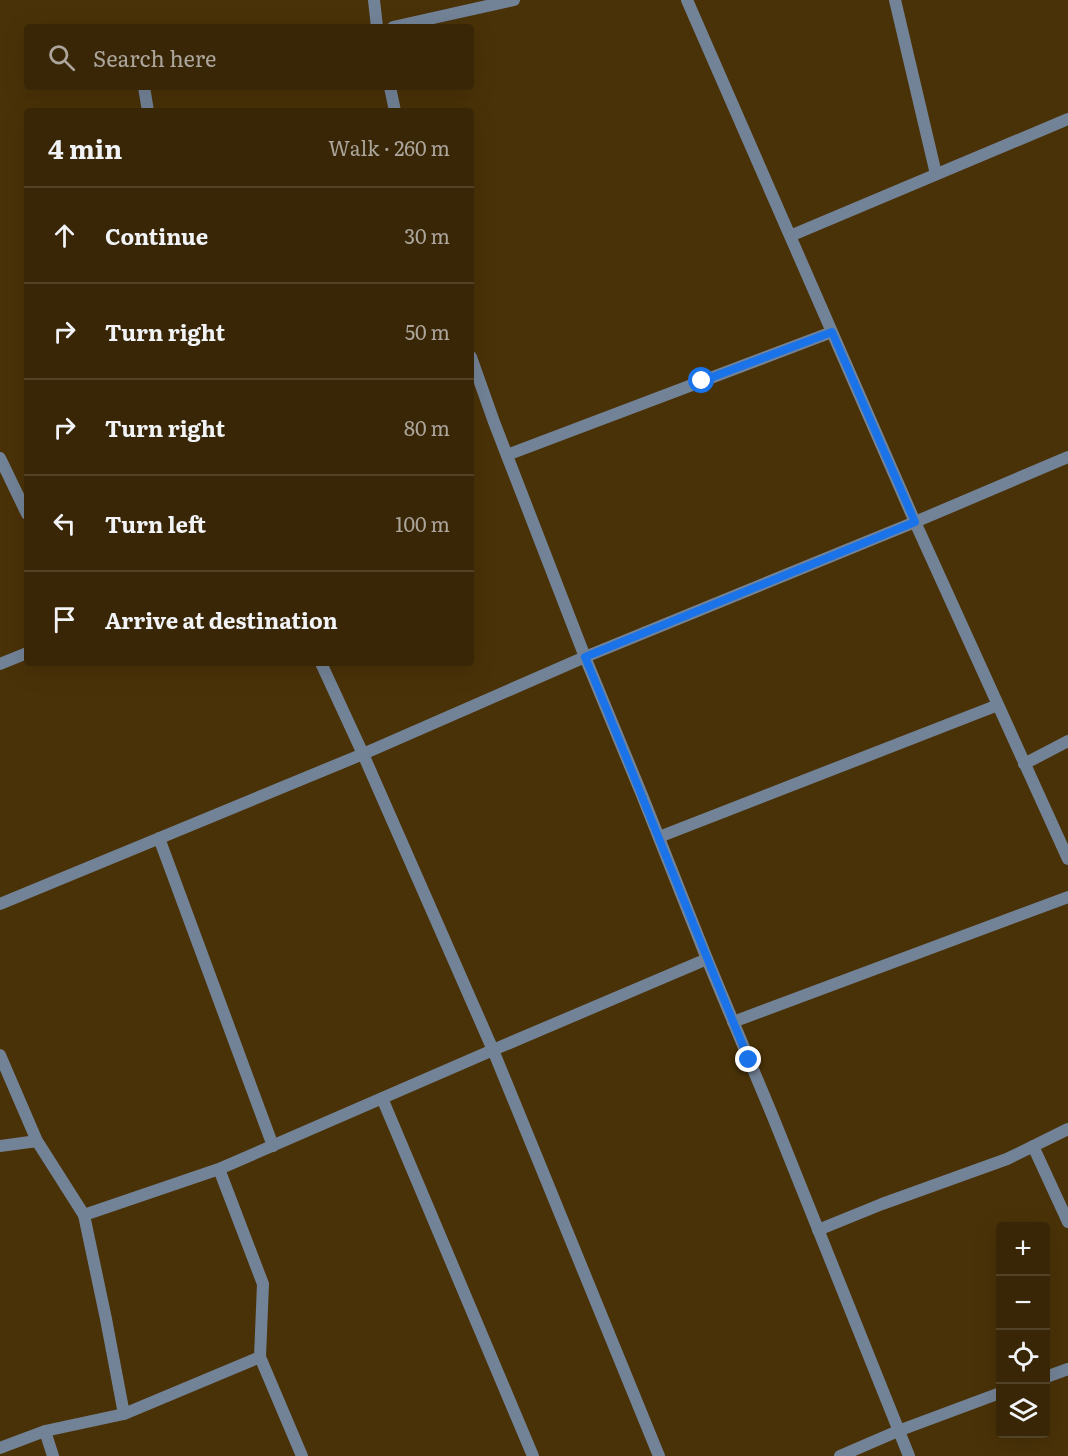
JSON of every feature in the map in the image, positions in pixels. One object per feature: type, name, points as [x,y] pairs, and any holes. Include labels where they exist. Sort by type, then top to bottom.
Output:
[{"type":"street","points":[[374,0],[377,24]]},
{"type":"street","points":[[406,24],[514,0]]},
{"type":"street","points":[[687,0],[915,522],[1068,859]]},
{"type":"street","points":[[895,0],[936,174]]},
{"type":"street","points":[[144,90],[148,108]]},
{"type":"street","points":[[391,90],[394,108]]},
{"type":"street","points":[[790,236],[1068,119]]},
{"type":"street","points":[[507,455],[832,332]]},
{"type":"street","points":[[474,365],[585,657],[909,1456]]},
{"type":"street","points":[[1,902],[363,754],[585,657],[1068,457]]},
{"type":"street","points":[[0,458],[24,507]]},
{"type":"street","points":[[0,664],[24,654]]},
{"type":"street","points":[[322,666],[493,1050],[659,1456]]},
{"type":"street","points":[[659,837],[998,705]]},
{"type":"street","points":[[1024,764],[1068,741]]},
{"type":"street","points":[[159,838],[273,1146]]},
{"type":"street","points":[[733,1022],[1068,897]]},
{"type":"street","points":[[84,1215],[219,1169],[707,959]]},
{"type":"street","points":[[0,1055],[37,1141],[84,1215],[124,1414]]},
{"type":"street","points":[[382,1098],[533,1456]]},
{"type":"street","points":[[818,1230],[1006,1159],[1068,1129]]},
{"type":"street","points":[[0,1146],[37,1141]]},
{"type":"street","points":[[1033,1146],[1068,1222]]},
{"type":"street","points":[[219,1169],[263,1284],[260,1357],[302,1456]]},
{"type":"street","points":[[0,1448],[45,1431],[124,1414],[260,1357]]},
{"type":"street","points":[[1050,1375],[1068,1368]]},
{"type":"street","points":[[840,1456],[898,1431],[996,1394]]},
{"type":"street","points":[[45,1431],[53,1456]]},
{"type":"route","points":[[702,381],[832,332],[915,522],[585,657],[749,1060]]}]
